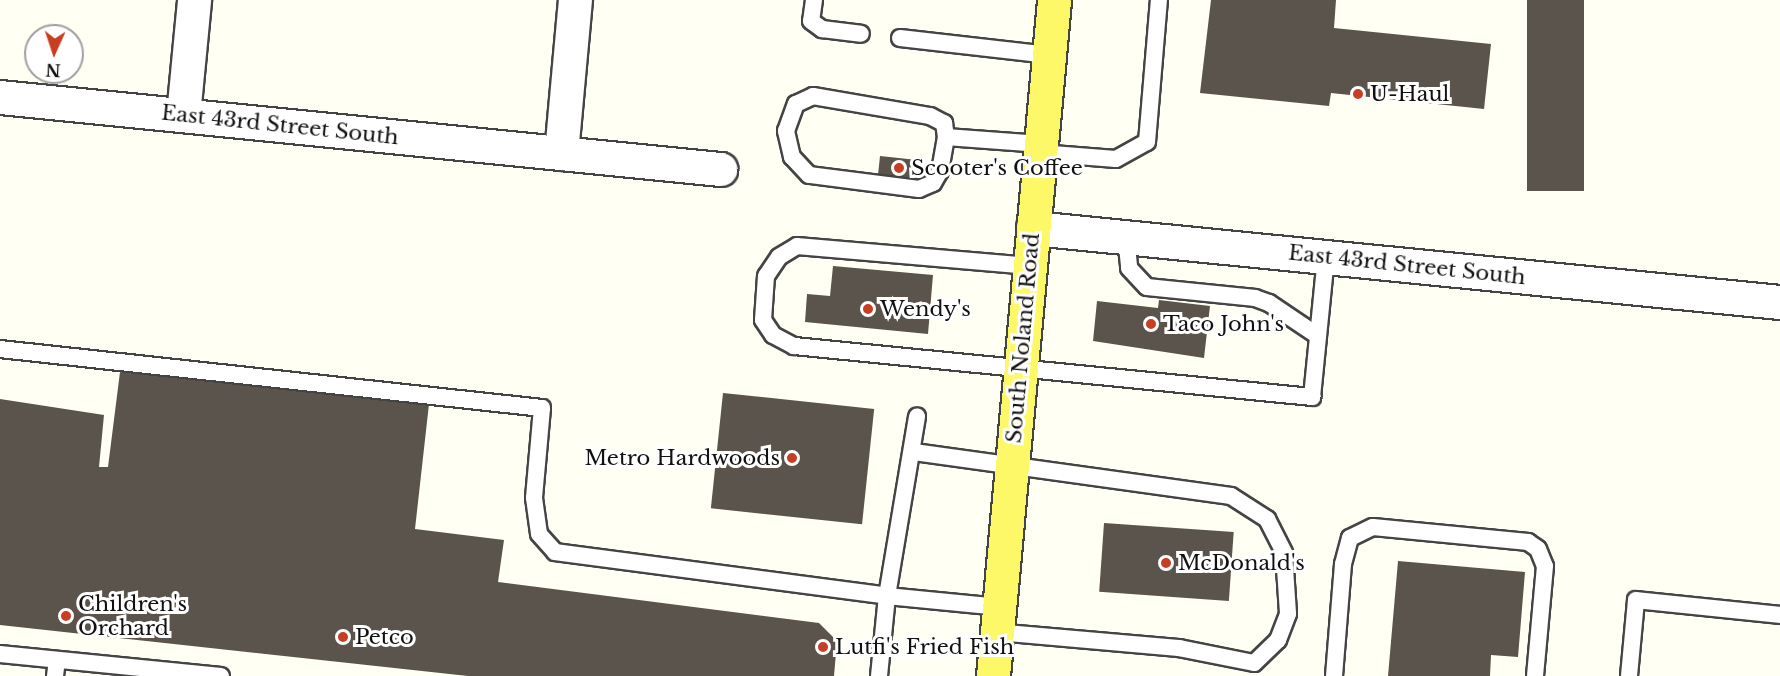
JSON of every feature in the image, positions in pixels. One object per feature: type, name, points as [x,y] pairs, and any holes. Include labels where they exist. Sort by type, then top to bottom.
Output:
[{"type":"main road","name":"South Noland Road","points":[[993,676],[1054,0]]},
{"type":"street","points":[[183,115],[194,0]]},
{"type":"street","points":[[561,153],[576,0]]},
{"type":"street","name":"East 43rd Street South","points":[[0,97],[720,169]]},
{"type":"street","name":"East 43rd Street South","points":[[1033,228],[1326,258],[1779,295]]},
{"type":"lane","points":[[814,0],[811,21],[822,29],[861,34]]},
{"type":"lane","points":[[946,137],[1116,159],[1147,142],[1159,0]]},
{"type":"lane","points":[[900,38],[1049,55]]},
{"type":"lane","points":[[813,96],[863,102],[930,116],[944,123],[946,137],[940,171],[933,183],[919,189],[809,175],[792,157],[786,131],[796,104],[813,96]]},
{"type":"lane","points":[[1126,237],[1129,268],[1147,287],[1255,298],[1269,303],[1318,336]]},
{"type":"lane","points":[[1030,266],[797,246],[779,257],[766,276],[762,320],[773,335],[794,346],[1021,366],[1312,397],[1326,258]]},
{"type":"lane","points":[[0,349],[542,408],[534,498],[538,534],[555,552],[887,596],[998,620],[1179,648],[1254,670],[1278,640],[1288,614],[1284,553],[1267,519],[1231,496],[914,452]]},
{"type":"lane","points":[[879,676],[887,596],[914,452],[917,416]]},
{"type":"lane","points":[[1334,676],[1343,564],[1350,538],[1373,527],[1528,542],[1538,549],[1545,566],[1535,676]]},
{"type":"lane","points":[[1629,676],[1636,600],[1780,615]]},
{"type":"lane","points":[[0,654],[56,668],[221,676]]},
{"type":"building","name":"U-Haul","points":[[1211,0],[1336,0],[1334,28],[1491,44],[1484,109],[1331,93],[1329,106],[1200,93]]},
{"type":"building","points":[[1527,0],[1584,0],[1584,191],[1527,191]]},
{"type":"building","name":"Scooter's Coffee","points":[[880,156],[920,160],[918,181],[878,177]]},
{"type":"building","name":"Wendy's","points":[[833,266],[933,275],[928,334],[805,322],[807,294],[830,296]]},
{"type":"building","name":"Taco John's","points":[[1159,300],[1210,306],[1204,358],[1093,341],[1097,301],[1158,308]]},
{"type":"building","points":[[120,372],[429,404],[415,529],[504,540],[498,582],[819,623],[837,641],[834,676],[468,676],[0,625],[0,399],[104,415],[99,467],[108,467]]},
{"type":"building","name":"Metro Hardwoods","points":[[723,393],[874,409],[862,524],[711,508]]},
{"type":"building","name":"McDonald's","points":[[1104,523],[1234,532],[1229,601],[1099,592]]},
{"type":"building","points":[[1398,561],[1525,572],[1518,657],[1491,655],[1490,676],[1388,676]]},
{"type":"place","name":"U-Haul","points":[[1358,94]]},
{"type":"place","name":"Scooter's Coffee","points":[[899,168]]},
{"type":"place","name":"Wendy's","points":[[868,309]]},
{"type":"place","name":"Taco John's","points":[[1151,324]]},
{"type":"place","name":"Metro Hardwoods","points":[[792,458]]},
{"type":"place","name":"McDonald's","points":[[1166,563]]},
{"type":"place","name":"Children's Orchard","points":[[66,616]]},
{"type":"place","name":"Petco","points":[[343,637]]},
{"type":"place","name":"Lutfi's Fried Fish","points":[[823,647]]}]
